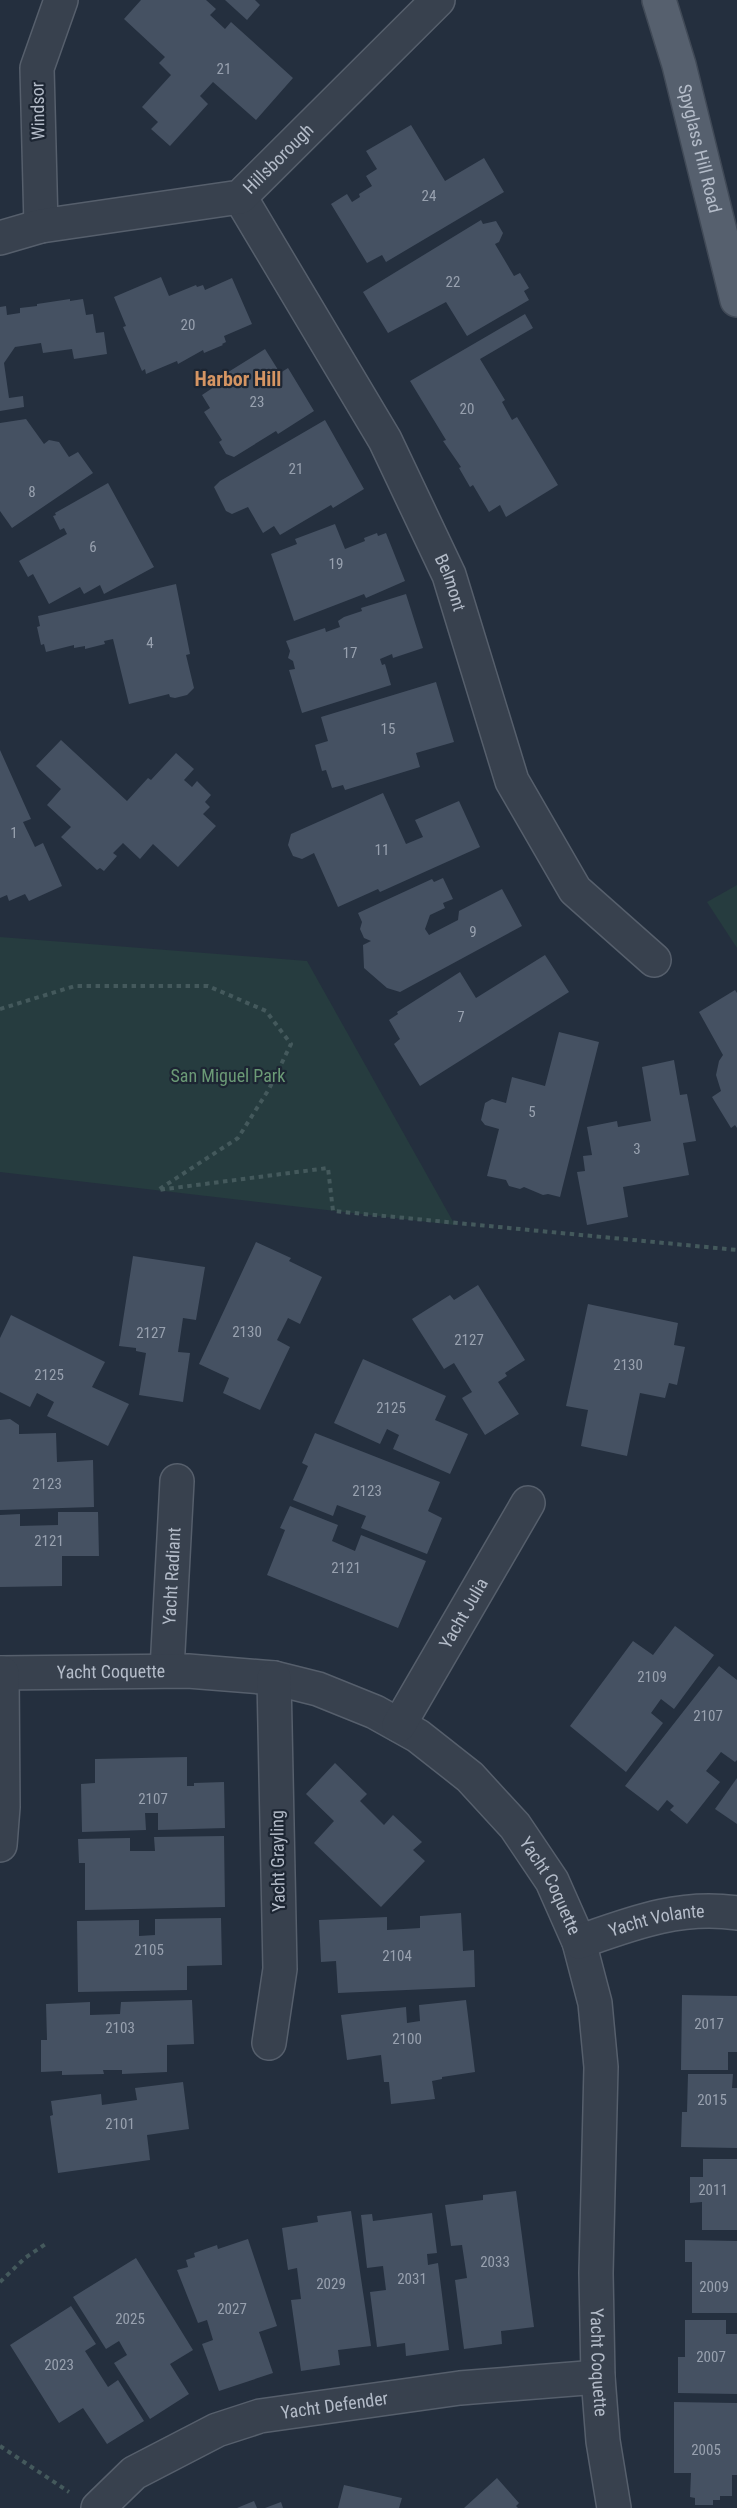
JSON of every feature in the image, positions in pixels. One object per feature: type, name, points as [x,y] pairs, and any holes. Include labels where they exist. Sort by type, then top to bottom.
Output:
[{"type":"main road","name":"Spyglass Hill Road","points":[[659,0],[679,65],[737,300]]},
{"type":"street","name":"Windsor","points":[[40,226],[37,68],[61,0]]},
{"type":"street","name":"Hillsborough","points":[[0,238],[40,226],[240,197],[438,0]]},
{"type":"street","name":"Belmont","points":[[240,197],[385,440],[449,575],[512,781],[575,890],[654,960]]},
{"type":"street","name":"Yacht Radiant","points":[[167,1670],[177,1481]]},
{"type":"street","name":"Yacht Julia","points":[[399,1725],[528,1503]]},
{"type":"street","name":"Yacht Coquette","points":[[1,1673],[167,1670],[274,1678],[318,1689],[399,1725],[470,1777],[515,1826],[552,1881],[579,1942],[595,2004],[601,2067],[596,2273],[598,2377],[603,2441],[614,2508]]},
{"type":"street","points":[[0,1845],[3,1797],[1,1673]]},
{"type":"street","name":"Yacht Grayling","points":[[269,2043],[280,1969],[274,1678]]},
{"type":"street","name":"Yacht Volante","points":[[579,1942],[668,1913],[713,1910],[737,1913]]},
{"type":"street","name":"Yacht Defender","points":[[85,2501],[218,2430],[260,2416],[460,2388],[598,2377]]},
{"type":"path","points":[[0,1009],[75,986],[208,987],[266,1011],[291,1044],[269,1089],[238,1138],[158,1190],[328,1167],[333,1211],[737,1250]]},
{"type":"path","points":[[0,2282],[25,2258],[47,2243]]},
{"type":"path","points":[[0,2446],[85,2501]]},
{"type":"green space","points":[[737,885],[737,948],[707,902]]},
{"type":"green space","name":"San Miguel Park","points":[[0,937],[307,961],[455,1225],[0,1172]]},
{"type":"building","points":[[141,0],[206,0],[216,9],[210,15],[225,29],[231,22],[293,78],[256,120],[213,82],[200,96],[208,104],[170,146],[151,129],[158,122],[142,107],[171,75],[159,63],[165,57],[124,19]]},
{"type":"building","points":[[225,0],[255,0],[260,5],[247,20]]},
{"type":"building","points":[[411,125],[445,181],[484,158],[504,192],[386,262],[382,255],[367,263],[331,204],[347,194],[352,202],[360,197],[359,194],[372,186],[366,176],[377,169],[366,151]]},
{"type":"building","points":[[481,220],[483,224],[496,221],[503,233],[499,242],[495,244],[514,276],[520,273],[529,288],[524,291],[529,300],[467,336],[446,302],[388,333],[363,292]]},
{"type":"building","points":[[161,277],[169,296],[196,285],[197,287],[203,285],[205,290],[232,278],[252,324],[224,336],[226,342],[223,345],[204,353],[203,350],[178,364],[177,361],[146,374],[145,369],[142,371],[123,327],[126,326],[114,297]]},
{"type":"building","points":[[70,299],[70,301],[83,299],[86,315],[93,314],[96,333],[104,332],[107,354],[74,359],[72,349],[43,353],[41,343],[15,347],[4,363],[9,398],[23,396],[24,407],[0,411],[0,307],[6,306],[7,315],[20,313],[20,308]]},
{"type":"building","points":[[525,314],[533,328],[480,359],[505,400],[502,402],[512,420],[517,417],[558,485],[506,517],[500,505],[489,512],[473,485],[470,487],[459,468],[461,467],[443,441],[446,440],[410,381]]},
{"type":"building","points":[[265,349],[280,373],[288,368],[314,411],[278,434],[276,431],[234,457],[226,454],[219,442],[222,440],[204,412],[210,408],[202,395],[220,383],[217,379]]},
{"type":"building","points":[[26,419],[44,444],[49,440],[59,442],[69,457],[78,452],[93,473],[12,528],[0,511],[0,423]]},
{"type":"building","points":[[325,420],[364,489],[333,508],[331,505],[280,535],[274,526],[263,533],[248,507],[232,514],[226,511],[214,487],[220,481]]},
{"type":"building","points":[[108,483],[154,567],[104,594],[100,585],[84,594],[80,587],[49,604],[33,574],[28,577],[19,561],[67,534],[64,528],[60,530],[53,516],[56,515],[55,513]]},
{"type":"building","points":[[335,524],[345,549],[365,541],[364,538],[377,533],[378,536],[386,533],[405,581],[366,598],[364,594],[294,621],[271,554],[297,544],[295,539]]},
{"type":"building","points":[[176,584],[190,654],[186,655],[194,688],[187,695],[175,698],[170,697],[169,694],[129,704],[113,639],[104,641],[105,644],[85,649],[85,646],[74,648],[74,645],[46,652],[44,644],[41,645],[37,627],[40,626],[38,616]]},
{"type":"building","points":[[406,594],[423,648],[393,658],[392,654],[380,659],[382,665],[385,664],[391,685],[302,713],[289,670],[295,669],[293,661],[288,658],[290,651],[286,641],[325,628],[326,632],[340,627],[338,621],[362,611],[361,608]]},
{"type":"building","points":[[436,682],[454,742],[416,753],[420,767],[345,790],[343,785],[332,788],[326,770],[322,771],[315,745],[328,741],[321,717]]},
{"type":"building","points":[[61,740],[127,801],[176,753],[194,769],[184,780],[192,787],[197,781],[211,795],[205,802],[210,807],[203,814],[216,826],[178,867],[153,844],[140,859],[123,843],[113,853],[117,856],[104,871],[100,868],[97,870],[61,837],[71,827],[47,805],[61,789],[36,766]]},
{"type":"building","points":[[0,750],[31,819],[23,822],[35,847],[43,843],[62,886],[29,901],[25,894],[9,901],[7,895],[0,898]]},
{"type":"building","points":[[383,793],[406,844],[423,837],[415,820],[459,801],[480,847],[380,892],[378,889],[338,907],[314,853],[302,859],[293,856],[288,845],[291,834]]},
{"type":"building","points":[[443,878],[453,899],[443,903],[445,908],[430,915],[425,929],[429,935],[458,920],[459,911],[502,889],[522,926],[400,992],[387,988],[364,968],[363,945],[371,941],[364,938],[358,913],[432,879],[434,882]]},
{"type":"building","points":[[545,955],[569,992],[420,1086],[394,1044],[400,1039],[389,1020],[398,1014],[397,1012],[460,972],[476,998]]},
{"type":"building","points":[[735,990],[737,993],[737,1128],[735,1125],[731,1128],[712,1097],[721,1091],[716,1075],[723,1055],[699,1012]]},
{"type":"building","points":[[559,1032],[599,1042],[560,1197],[543,1195],[524,1187],[520,1189],[509,1186],[506,1180],[487,1176],[499,1129],[485,1125],[481,1120],[485,1103],[492,1099],[506,1103],[512,1077],[545,1086]]},
{"type":"building","points":[[674,1060],[680,1095],[687,1094],[696,1141],[683,1143],[689,1175],[623,1187],[628,1217],[587,1225],[577,1172],[585,1171],[583,1156],[592,1155],[587,1127],[617,1121],[618,1127],[651,1121],[642,1067]]},
{"type":"building","points":[[256,1242],[291,1258],[289,1261],[322,1277],[300,1324],[288,1318],[277,1340],[290,1347],[260,1410],[223,1393],[229,1378],[199,1364]]},
{"type":"building","points":[[133,1256],[205,1267],[196,1320],[183,1318],[178,1352],[190,1353],[183,1402],[139,1395],[146,1353],[136,1351],[136,1348],[119,1346]]},
{"type":"building","points":[[478,1285],[525,1360],[505,1373],[507,1376],[498,1382],[519,1414],[485,1435],[462,1398],[472,1392],[454,1363],[444,1369],[412,1319],[450,1295],[454,1300]]},
{"type":"building","points":[[588,1304],[678,1323],[674,1345],[685,1347],[677,1385],[669,1383],[665,1398],[640,1393],[627,1456],[581,1446],[588,1410],[566,1406]]},
{"type":"building","points":[[11,1315],[105,1362],[92,1387],[129,1404],[108,1446],[47,1416],[54,1402],[37,1393],[30,1407],[0,1392],[0,1338]]},
{"type":"building","points":[[363,1359],[446,1396],[435,1420],[468,1434],[450,1474],[393,1449],[399,1435],[387,1429],[380,1444],[334,1423]]},
{"type":"building","points":[[10,1419],[19,1425],[19,1434],[56,1433],[57,1462],[93,1460],[94,1507],[0,1510],[0,1420]]},
{"type":"building","points":[[315,1433],[440,1482],[428,1511],[442,1518],[427,1554],[361,1528],[366,1516],[337,1505],[333,1516],[293,1500],[308,1466],[302,1463]]},
{"type":"building","points":[[290,1506],[338,1525],[332,1541],[355,1551],[361,1535],[426,1561],[398,1628],[267,1575],[285,1530],[280,1528]]},
{"type":"building","points":[[58,1512],[98,1512],[99,1556],[62,1556],[62,1586],[0,1587],[0,1515],[20,1514],[20,1526],[58,1525]]},
{"type":"building","points":[[675,1626],[714,1655],[674,1709],[661,1699],[651,1713],[663,1723],[626,1772],[570,1726],[633,1641],[653,1655]]},
{"type":"building","points":[[719,1666],[737,1680],[737,1760],[735,1762],[721,1752],[706,1771],[720,1782],[687,1824],[670,1810],[674,1806],[667,1800],[658,1811],[625,1786]]},
{"type":"building","points":[[187,1757],[187,1786],[194,1786],[194,1783],[224,1782],[225,1828],[158,1830],[158,1813],[145,1813],[146,1830],[82,1832],[81,1784],[95,1783],[95,1759]]},
{"type":"building","points":[[335,1763],[367,1794],[360,1801],[384,1825],[393,1815],[422,1842],[413,1850],[425,1861],[381,1907],[314,1843],[334,1821],[306,1794]]},
{"type":"building","points":[[737,1778],[737,1824],[715,1809]]},
{"type":"building","points":[[224,1836],[225,1907],[85,1910],[85,1863],[79,1863],[78,1839],[130,1838],[130,1851],[155,1851],[154,1837]]},
{"type":"building","points":[[461,1913],[463,1951],[474,1950],[475,1987],[338,1993],[336,1961],[321,1962],[319,1920],[387,1917],[387,1930],[420,1928],[420,1916]]},
{"type":"building","points":[[221,1918],[222,1965],[187,1966],[187,1990],[78,1992],[77,1921],[139,1920],[139,1936],[155,1935],[155,1919]]},
{"type":"building","points":[[682,1995],[737,1996],[737,2052],[728,2052],[728,2070],[681,2070]]},
{"type":"building","points":[[192,2000],[194,2044],[167,2045],[167,2072],[122,2074],[122,2070],[103,2070],[104,2074],[62,2075],[62,2071],[41,2072],[41,2040],[47,2040],[46,2004],[90,2002],[90,2015],[120,2014],[121,2002]]},
{"type":"building","points":[[466,2000],[475,2072],[442,2077],[442,2079],[432,2081],[435,2099],[391,2104],[389,2082],[384,2082],[381,2055],[347,2060],[341,2015],[406,2007],[407,2023],[420,2021],[419,2005]]},
{"type":"building","points":[[688,2074],[733,2074],[732,2088],[737,2088],[737,2148],[681,2147],[682,2112],[687,2112]]},
{"type":"building","points":[[183,2082],[189,2129],[147,2135],[150,2160],[58,2173],[50,2116],[53,2115],[51,2101],[101,2094],[102,2105],[137,2100],[135,2088]]},
{"type":"building","points":[[703,2159],[737,2159],[737,2230],[702,2230],[702,2202],[690,2203],[690,2177],[703,2177]]},
{"type":"building","points":[[516,2191],[534,2327],[501,2331],[502,2344],[464,2349],[455,2280],[467,2278],[462,2245],[451,2246],[445,2205],[483,2200],[483,2195]]},
{"type":"building","points":[[351,2211],[371,2346],[338,2350],[340,2365],[301,2371],[291,2300],[301,2299],[297,2268],[288,2270],[282,2228],[318,2222],[317,2216]]},
{"type":"building","points":[[432,2213],[437,2253],[427,2254],[428,2265],[438,2263],[449,2350],[406,2356],[405,2343],[377,2347],[370,2292],[386,2290],[383,2266],[367,2268],[361,2215],[372,2214],[373,2221]]},
{"type":"building","points":[[248,2239],[277,2326],[259,2332],[273,2373],[219,2391],[202,2344],[213,2340],[207,2320],[198,2323],[177,2270],[188,2267],[186,2260],[195,2257],[194,2253],[217,2245],[218,2249]]},
{"type":"building","points":[[685,2240],[737,2241],[737,2313],[692,2313],[692,2262],[685,2262]]},
{"type":"building","points":[[136,2258],[193,2350],[170,2364],[189,2394],[150,2419],[114,2363],[127,2355],[119,2341],[106,2349],[73,2297]]},
{"type":"building","points":[[71,2306],[96,2344],[85,2351],[108,2387],[118,2380],[144,2421],[107,2444],[83,2408],[59,2423],[10,2345]]},
{"type":"building","points":[[685,2320],[726,2320],[726,2334],[737,2334],[737,2394],[678,2393],[678,2357],[685,2357]]},
{"type":"building","points":[[674,2402],[737,2403],[737,2475],[732,2475],[732,2496],[720,2496],[720,2500],[713,2500],[713,2505],[695,2505],[695,2498],[690,2497],[691,2473],[674,2473]]},
{"type":"building","points":[[497,2478],[519,2503],[516,2506],[518,2508],[464,2508]]},
{"type":"building","points":[[344,2485],[402,2498],[399,2508],[338,2508]]},
{"type":"building","points":[[254,2501],[257,2508],[237,2508]]},
{"type":"building","points":[[281,2502],[283,2508],[265,2508]]},
{"type":"district","name":"Harbor Hill","points":[[238,379]]}]
